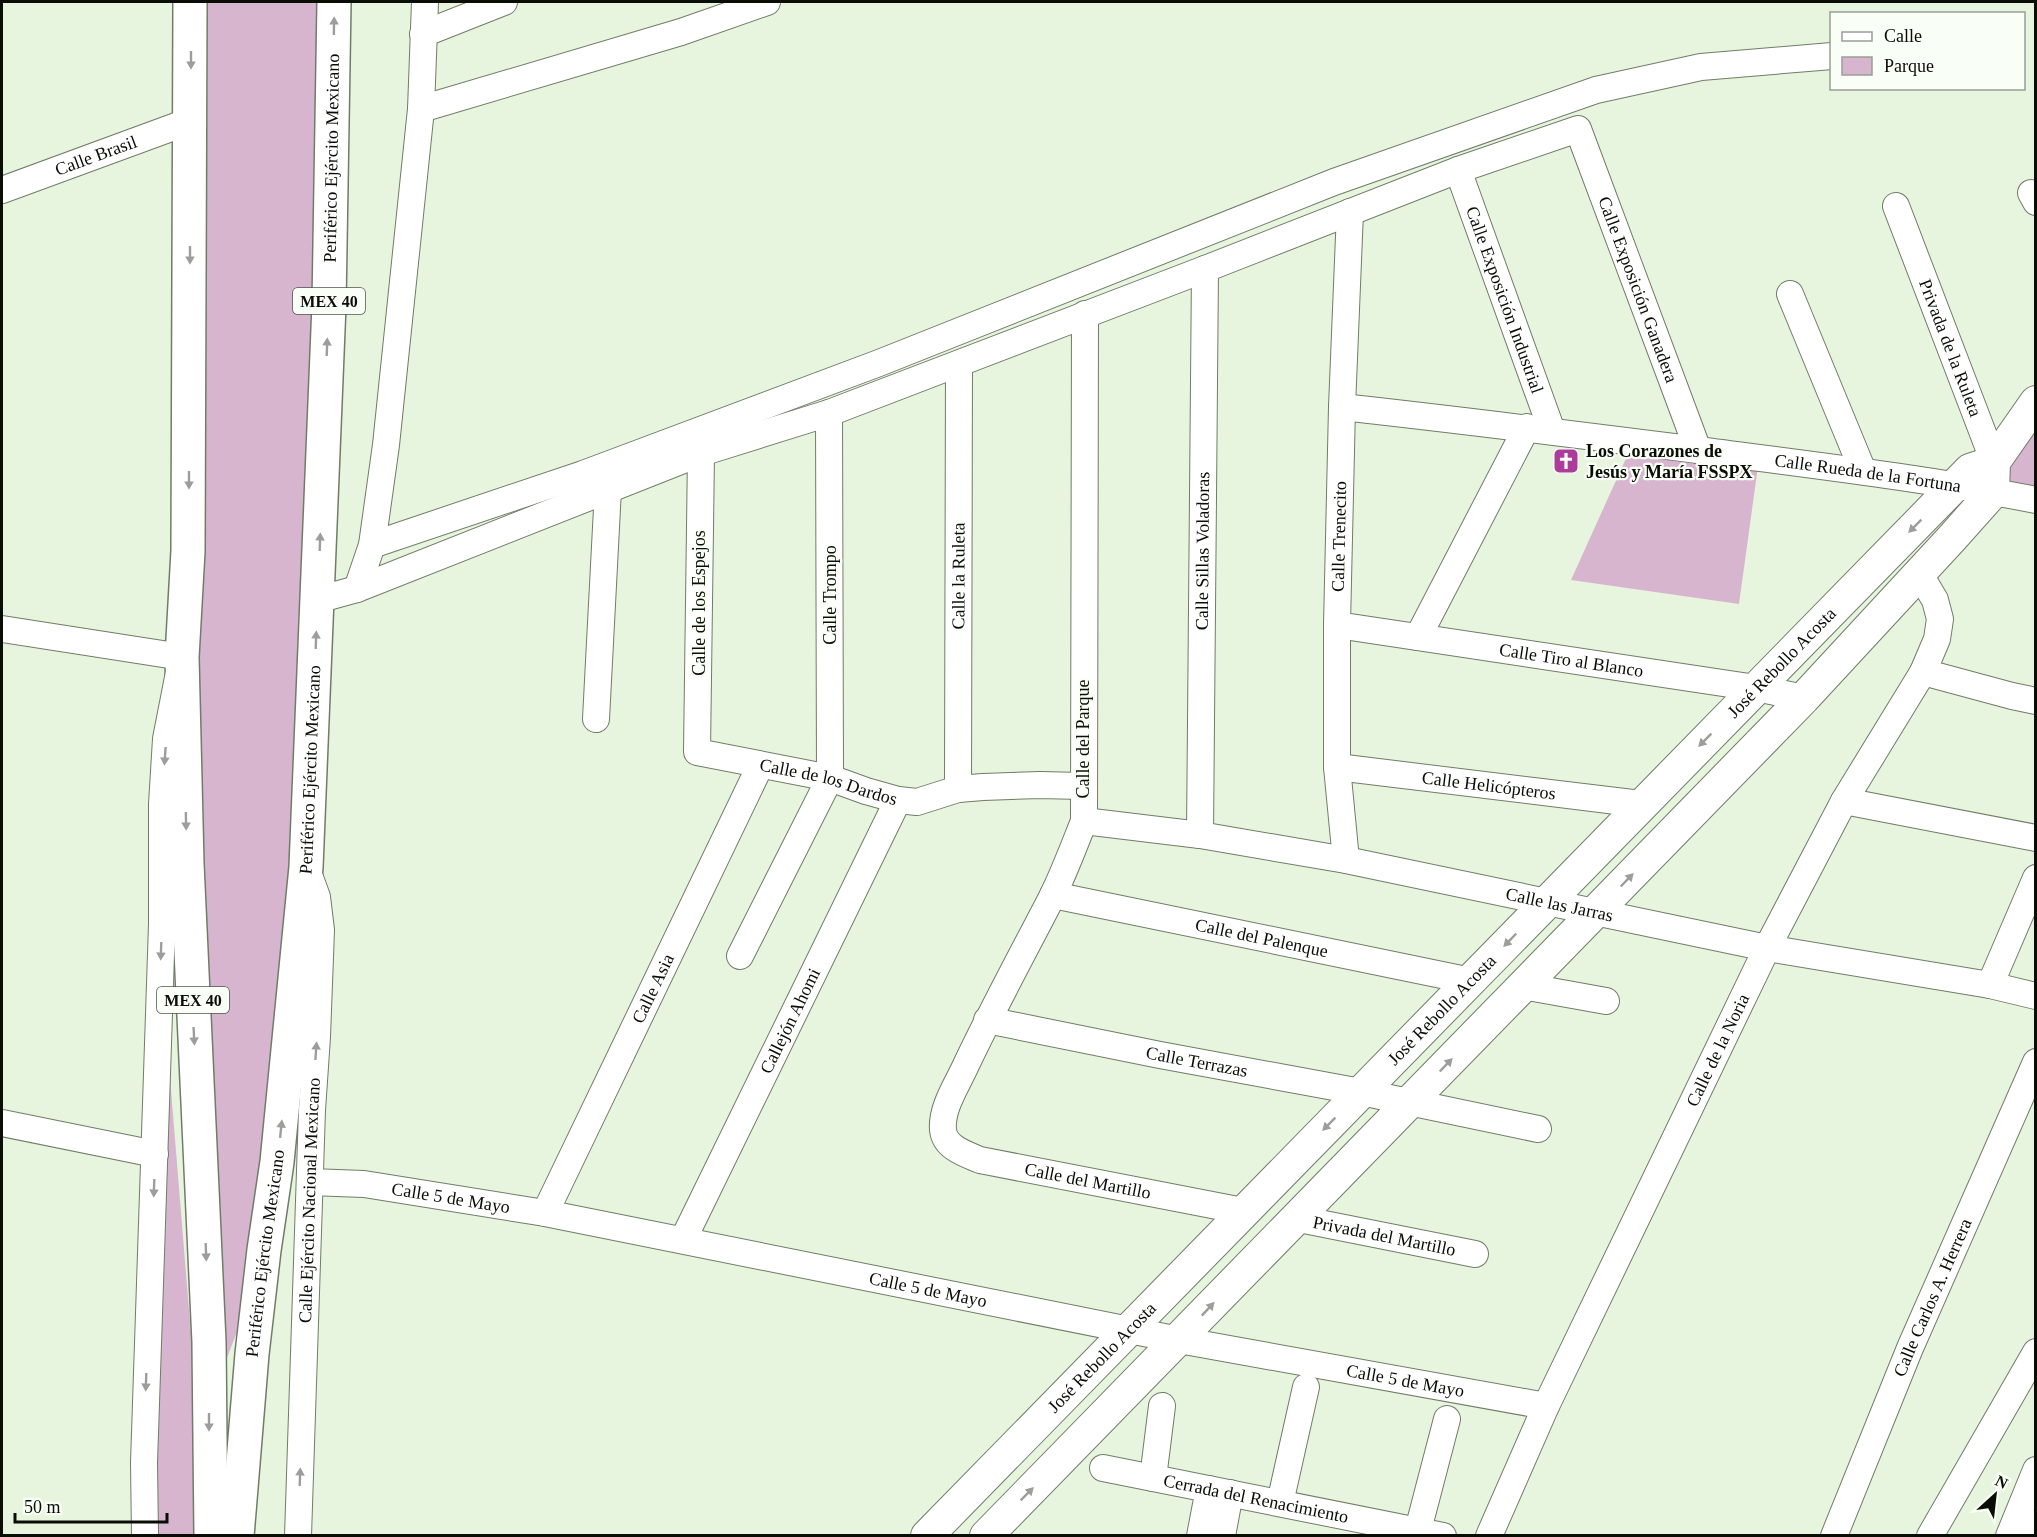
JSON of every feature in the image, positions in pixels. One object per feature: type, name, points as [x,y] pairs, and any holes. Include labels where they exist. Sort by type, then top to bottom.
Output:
[{"type":"highway","name":"MEX 40","points":[[190,2],[188,551],[183,657],[187,864],[209,1342],[211,1536]]},
{"type":"highway","name":"Periférico Ejército Mexicano","points":[[237,1536],[252,1354],[264,1250],[278,1162],[306,867],[329,305],[334,2]]},
{"type":"main road","name":"José Rebollo Acosta","points":[[986,1536],[1804,698],[1919,573],[1994,477],[2030,417]]},
{"type":"main road","name":"José Rebollo Acosta","points":[[927,1536],[1970,470],[1994,477]]},
{"type":"main road","points":[[2020,1536],[2036,1526]]},
{"type":"street","points":[[357,589],[372,545],[386,445],[421,110],[425,2]]},
{"type":"street","points":[[423,34],[504,2]]},
{"type":"street","points":[[421,110],[681,32],[767,2]]},
{"type":"street","points":[[372,545],[594,470],[879,363],[1334,182],[1596,90],[1701,67],[1830,56]]},
{"type":"street","name":"Calle Brasil","points":[[2,190],[190,121]]},
{"type":"street","name":"Calle Exposición Ganadera","points":[[1458,170],[1578,129],[1698,450]]},
{"type":"street","points":[[317,600],[357,589],[701,453],[829,413],[1458,170]]},
{"type":"street","name":"Calle Exposición Industrial","points":[[1458,170],[1540,429]]},
{"type":"street","name":"Privada de la Ruleta","points":[[1896,206],[1908,233],[1994,477]]},
{"type":"street","name":"Calle Trenecito","points":[[1346,860],[1337,767],[1337,625],[1342,407],[1350,212]]},
{"type":"street","name":"Calle Sillas Voladoras","points":[[1200,835],[1205,269]]},
{"type":"street","points":[[1791,294],[1863,471]]},
{"type":"street","name":"Calle del Parque","points":[[943,1133],[943,1121],[948,1105],[987,1020],[1053,895],[1084,821],[1082,786],[1085,314]]},
{"type":"street","name":"Calle la Ruleta","points":[[958,364],[958,789]]},
{"type":"street","name":"Calle Rueda de la Fortuna","points":[[1342,407],[1540,429],[1956,484]]},
{"type":"street","name":"Calle Trompo","points":[[829,413],[830,778]]},
{"type":"street","points":[[1418,638],[1540,429]]},
{"type":"street","name":"Calle de los Espejos","points":[[697,752],[701,453]]},
{"type":"street","points":[[1994,477],[2036,500]]},
{"type":"street","points":[[596,719],[608,489]]},
{"type":"street","name":"Calle de la Noria","points":[[1489,1536],[1545,1406],[1767,948],[1844,801],[1923,672],[1937,639],[1940,619],[1935,600],[1919,573]]},
{"type":"street","name":"Calle Tiro al Blanco","points":[[1337,625],[1756,688],[1804,698]]},
{"type":"street","points":[[2,629],[183,657],[166,739],[162,804],[162,924],[144,1463],[145,1536]]},
{"type":"street","points":[[1923,672],[2036,701]]},
{"type":"street","name":"Calle de los Dardos","points":[[697,752],[830,778],[898,800],[917,802],[958,789],[1018,785],[1082,786]]},
{"type":"street","name":"Calle Asia","points":[[545,1213],[760,766]]},
{"type":"street","name":"Calle Helicópteros","points":[[1337,767],[1641,804]]},
{"type":"street","points":[[740,956],[830,778]]},
{"type":"street","name":"Callejón Ahomi","points":[[683,1240],[898,800]]},
{"type":"street","points":[[1844,801],[2036,838]]},
{"type":"street","name":"Calle las Jarras","points":[[1084,821],[1200,835],[1346,860],[1767,948],[1990,985],[2036,996]]},
{"type":"street","name":"Calle Ejército Nacional Mexicano","points":[[298,1536],[321,930],[317,897],[306,867]]},
{"type":"street","points":[[1990,985],[2036,878]]},
{"type":"street","name":"Calle del Palenque","points":[[1053,895],[1471,981]]},
{"type":"street","points":[[1523,986],[1606,1000]]},
{"type":"street","name":"Calle Terrazas","points":[[987,1020],[1361,1092],[1538,1130]]},
{"type":"street","name":"Calle Carlos A. Herrera","points":[[1834,1536],[1910,1348],[2036,1062]]},
{"type":"street","points":[[2,1123],[155,1154]]},
{"type":"street","name":"Calle del Martillo","points":[[943,1133],[949,1143],[959,1152],[980,1160],[1243,1211]]},
{"type":"street","name":"Calle 5 de Mayo","points":[[310,1182],[364,1184],[545,1213],[1179,1340],[1545,1406]]},
{"type":"street","name":"Privada del Martillo","points":[[1294,1218],[1475,1254]]},
{"type":"street","points":[[1930,1536],[2036,1352]]},
{"type":"street","points":[[1280,1503],[1306,1387]]},
{"type":"street","points":[[1153,1478],[1162,1406]]},
{"type":"street","points":[[1418,1530],[1447,1419]]},
{"type":"street","name":"Cerrada del Renacimiento","points":[[1103,1468],[1443,1536]]},
{"type":"street","points":[[2009,1536],[2036,1470]]},
{"type":"street","points":[[1200,1536],[1220,1491]]},
{"type":"street","points":[[1220,1491],[1222,1536]]},
{"type":"green space","points":[[202,2],[323,2],[306,766],[248,1303],[220,1376],[195,982]]},
{"type":"green space","points":[[2035,431],[2035,493],[2002,486],[2005,461],[2027,434]]},
{"type":"green space","points":[[1633,443],[1759,459],[1739,604],[1571,580]]},
{"type":"green space","points":[[170,1078],[207,1529],[207,1535],[152,1536]]},
{"type":"place","name":"Los Corazones de Jesús y María FSSPX","points":[[1566,461]]}]
